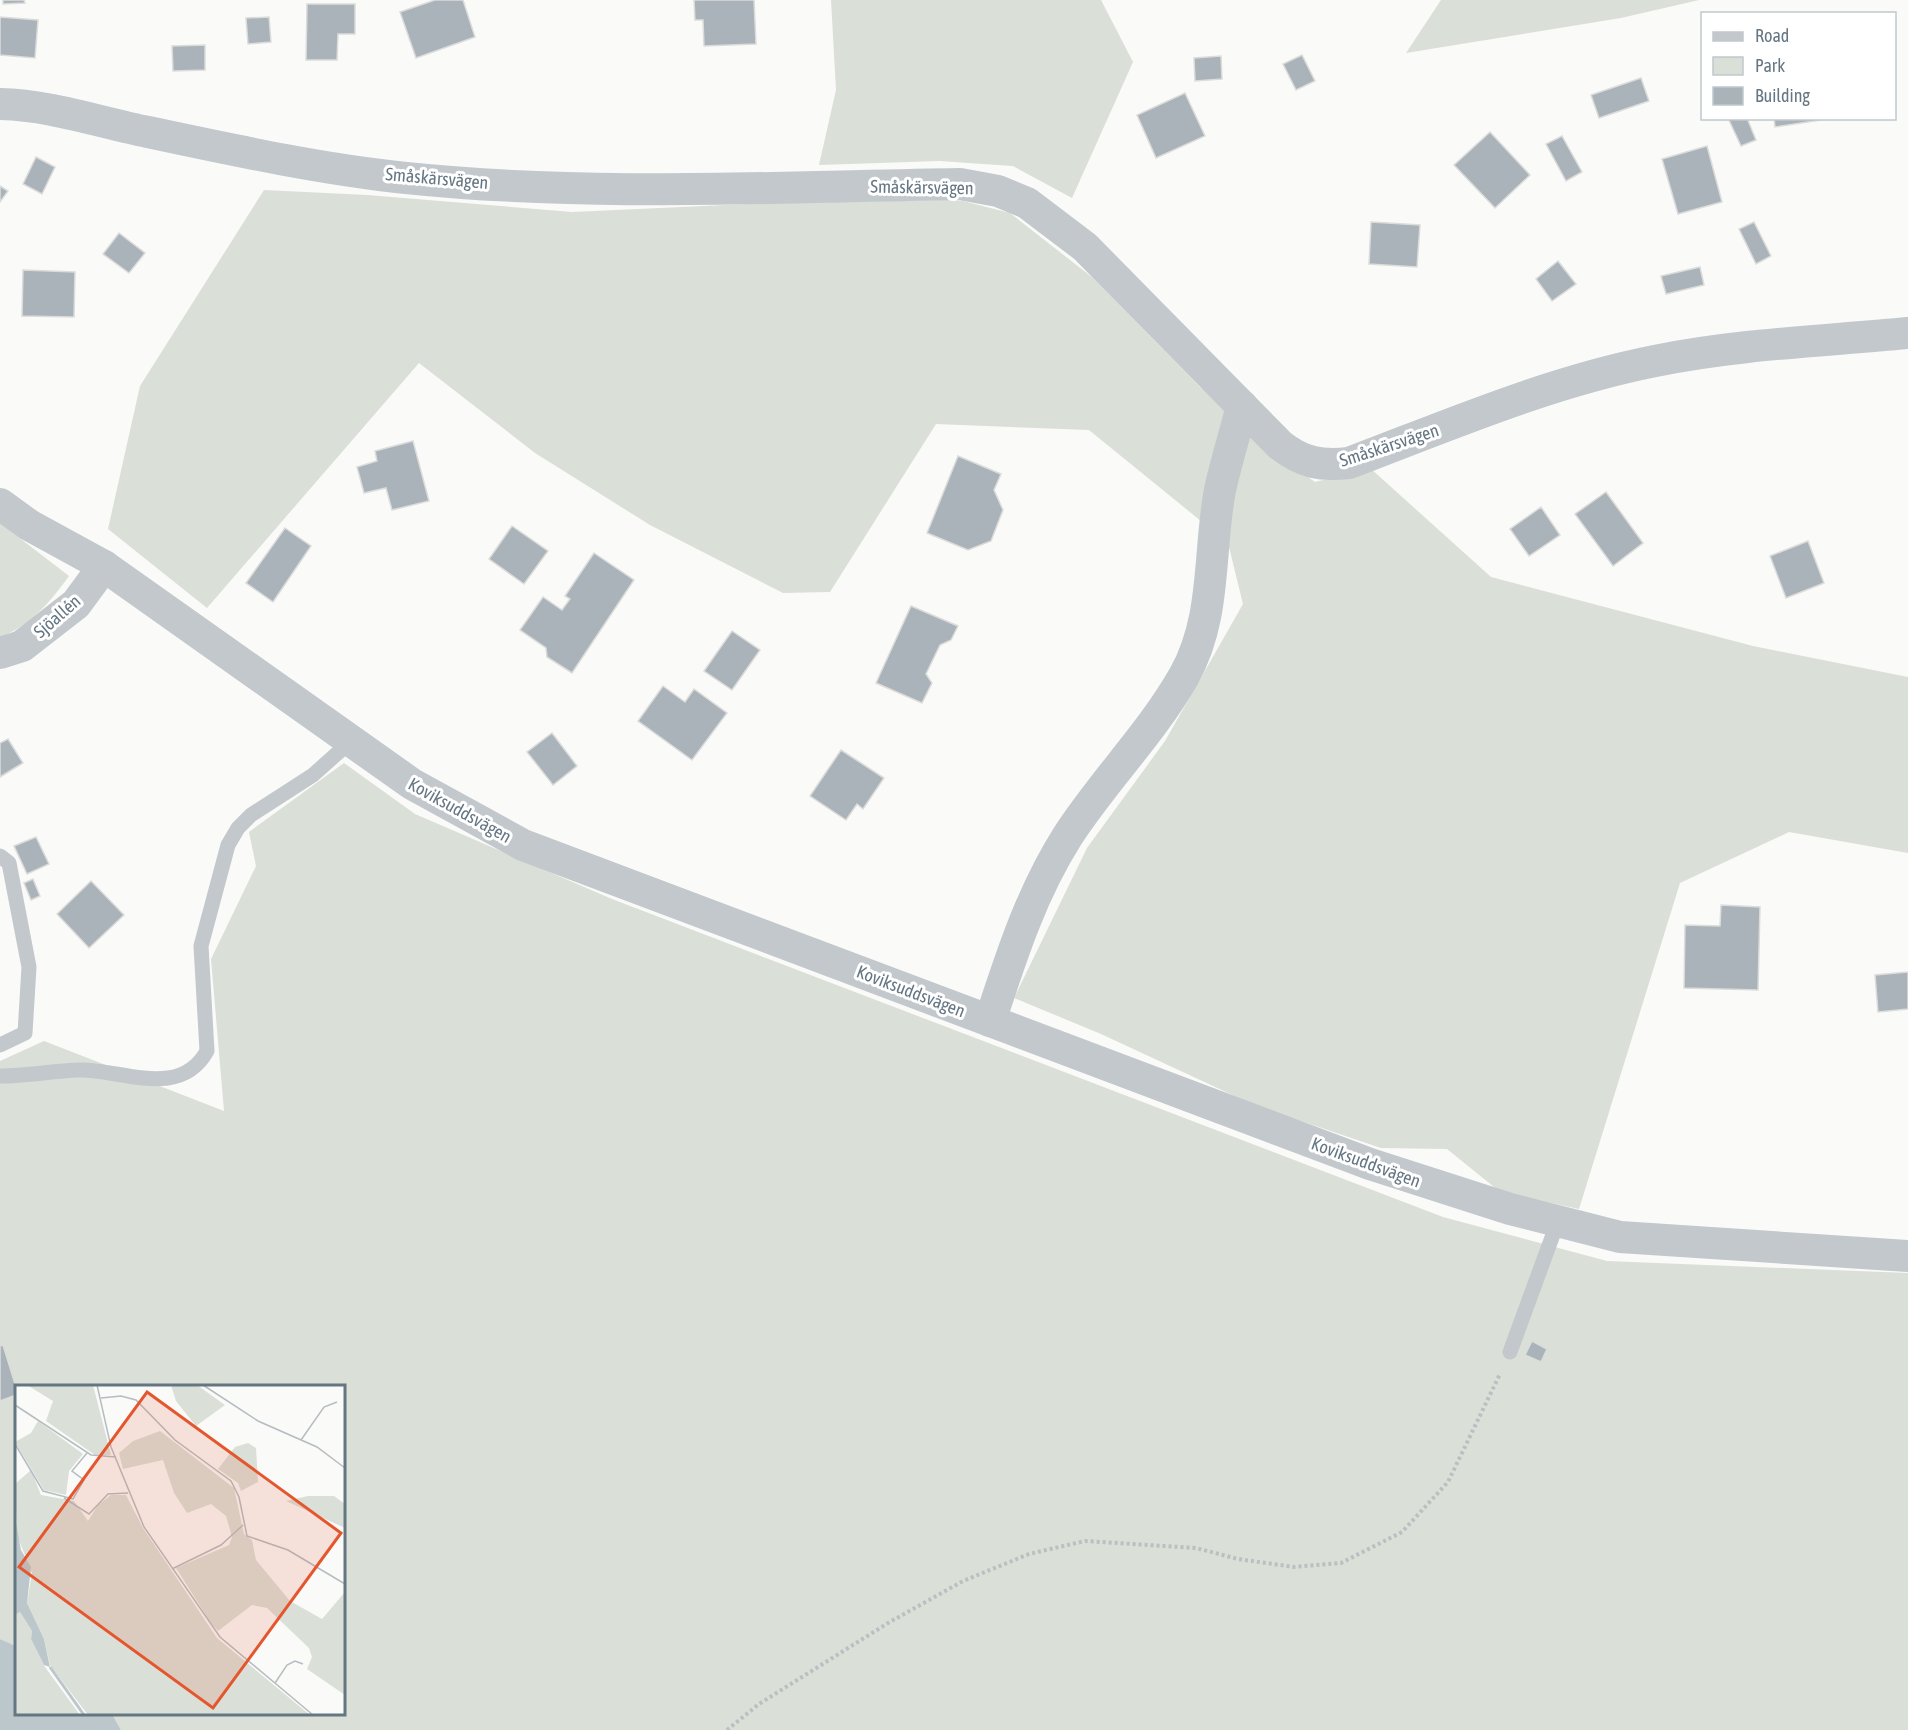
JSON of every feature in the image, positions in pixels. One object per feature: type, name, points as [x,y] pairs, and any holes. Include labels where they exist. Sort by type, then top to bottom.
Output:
[{"type":"street","name":"Småskärsvägen","points":[[0,104],[26,105],[307,163],[406,178],[616,190],[960,184],[998,191],[1027,203],[1085,247],[1280,445],[1301,459],[1321,465],[1349,463],[1539,391],[1654,361],[1730,349],[1908,333]]},
{"type":"street","points":[[990,1021],[1014,946],[1047,870],[1068,836],[1146,733],[1185,675],[1209,608],[1221,489],[1242,406]]},
{"type":"street","name":"Koviksuddsvägen","points":[[0,504],[28,525],[104,566],[412,784],[523,845],[1370,1164],[1510,1209],[1620,1237],[1908,1256]]},
{"type":"street","name":"Sjöallén","points":[[0,653],[22,646],[76,604],[104,566]]},
{"type":"lane","points":[[0,1076],[80,1070],[100,1071],[127,1077],[176,1077],[201,1061],[207,1052],[201,946],[228,845],[238,828],[251,815],[313,775],[351,741]]},
{"type":"lane","points":[[0,856],[9,863],[29,967],[25,1033],[0,1045]]},
{"type":"lane","points":[[1510,1352],[1558,1221]]},
{"type":"path","points":[[727,1730],[787,1685],[888,1623],[963,1581],[1029,1554],[1085,1541],[1196,1548],[1238,1559],[1293,1567],[1341,1563],[1402,1532],[1448,1482],[1510,1352]]},
{"type":"green space","points":[[831,0],[1101,0],[1133,62],[1072,198],[1013,166],[939,161],[819,165],[836,90]]},
{"type":"green space","points":[[1441,0],[1699,0],[1621,18],[1406,53]]},
{"type":"green space","points":[[264,190],[367,195],[572,212],[898,197],[963,201],[1010,213],[1093,278],[1200,387],[1287,462],[1315,482],[1370,468],[1491,577],[1753,646],[1908,677],[1908,853],[1789,832],[1680,883],[1579,1209],[1499,1191],[1447,1149],[1381,1148],[1254,1105],[1101,1034],[1014,998],[1087,848],[1165,741],[1243,604],[1228,543],[1089,430],[936,424],[830,592],[783,593],[650,525],[535,453],[419,363],[207,608],[108,529],[140,386]]},
{"type":"green space","points":[[0,523],[69,576],[39,612],[21,626],[0,637]]},
{"type":"green space","points":[[344,763],[415,814],[612,899],[1443,1217],[1607,1261],[1908,1273],[1908,1730],[121,1730],[113,1715],[345,1715],[345,1385],[15,1385],[15,1646],[0,1639],[0,1061],[44,1041],[224,1111],[211,959],[256,866],[249,832]]},
{"type":"shaded area","points":[[0,1639],[15,1646],[15,1715],[113,1715],[121,1730],[0,1730]]},
{"type":"building","points":[[3,0],[24,0],[25,3],[3,4]]},
{"type":"building","points":[[435,0],[463,0],[475,37],[416,58],[400,12]]},
{"type":"building","points":[[694,0],[754,0],[756,44],[704,46],[703,20],[695,20]]},
{"type":"building","points":[[307,4],[355,4],[355,34],[338,34],[337,60],[306,60]]},
{"type":"building","points":[[0,17],[38,20],[35,58],[0,55]]},
{"type":"building","points":[[269,17],[271,42],[248,44],[246,18]]},
{"type":"building","points":[[205,45],[205,70],[173,71],[172,46]]},
{"type":"building","points":[[1302,55],[1315,81],[1296,90],[1283,64]]},
{"type":"building","points":[[1221,56],[1222,79],[1195,81],[1194,58]]},
{"type":"building","points":[[1641,78],[1649,101],[1599,118],[1591,95]]},
{"type":"building","points":[[1185,93],[1205,136],[1156,158],[1137,115]]},
{"type":"building","points":[[1729,120],[1748,120],[1756,140],[1741,146]]},
{"type":"building","points":[[1774,120],[1821,120],[1775,127]]},
{"type":"building","points":[[1490,132],[1530,175],[1495,208],[1454,165]]},
{"type":"building","points":[[1562,136],[1582,172],[1566,181],[1546,144]]},
{"type":"building","points":[[1707,146],[1722,202],[1678,214],[1662,159]]},
{"type":"building","points":[[36,157],[55,167],[42,194],[23,184]]},
{"type":"building","points":[[0,186],[8,191],[0,202]]},
{"type":"building","points":[[1371,222],[1420,225],[1417,267],[1369,264]]},
{"type":"building","points":[[1754,222],[1771,256],[1756,264],[1739,229]]},
{"type":"building","points":[[119,233],[145,253],[129,273],[103,254]]},
{"type":"building","points":[[1558,261],[1576,284],[1552,301],[1536,279]]},
{"type":"building","points":[[1700,267],[1704,285],[1666,294],[1661,276]]},
{"type":"building","points":[[23,270],[75,272],[74,317],[22,316]]},
{"type":"building","points":[[413,441],[429,501],[392,510],[386,488],[364,493],[357,467],[377,461],[375,451]]},
{"type":"building","points":[[958,456],[1001,474],[994,490],[1003,510],[991,541],[968,550],[927,533]]},
{"type":"building","points":[[1606,492],[1643,543],[1613,566],[1575,514]]},
{"type":"building","points":[[1541,507],[1560,535],[1529,556],[1510,529]]},
{"type":"building","points":[[512,526],[548,551],[524,584],[489,559]]},
{"type":"building","points":[[285,528],[311,546],[273,602],[246,583]]},
{"type":"building","points":[[1808,541],[1824,583],[1786,598],[1770,556]]},
{"type":"building","points":[[594,553],[634,580],[572,673],[547,657],[546,648],[520,630],[543,597],[562,610],[570,599],[565,596]]},
{"type":"building","points":[[911,606],[958,626],[951,640],[940,645],[926,674],[932,683],[922,703],[876,683]]},
{"type":"building","points":[[732,631],[760,650],[732,690],[704,671]]},
{"type":"building","points":[[663,686],[685,702],[694,689],[727,713],[692,760],[638,721]]},
{"type":"building","points":[[552,733],[577,766],[553,785],[527,752]]},
{"type":"building","points":[[8,739],[23,763],[0,777],[0,743]]},
{"type":"building","points":[[841,750],[884,778],[863,809],[857,804],[846,820],[810,796]]},
{"type":"building","points":[[36,837],[49,864],[27,874],[14,846]]},
{"type":"building","points":[[33,879],[40,896],[31,900],[24,883]]},
{"type":"building","points":[[91,881],[124,915],[89,948],[57,914]]},
{"type":"building","points":[[1721,905],[1760,907],[1758,990],[1684,988],[1685,925],[1720,926]]},
{"type":"building","points":[[1908,972],[1908,1009],[1878,1012],[1875,975]]},
{"type":"building","points":[[1532,1341],[1547,1349],[1541,1362],[1525,1355]]},
{"type":"building","points":[[3,1345],[15,1385],[15,1395],[0,1401],[0,1346]]}]
